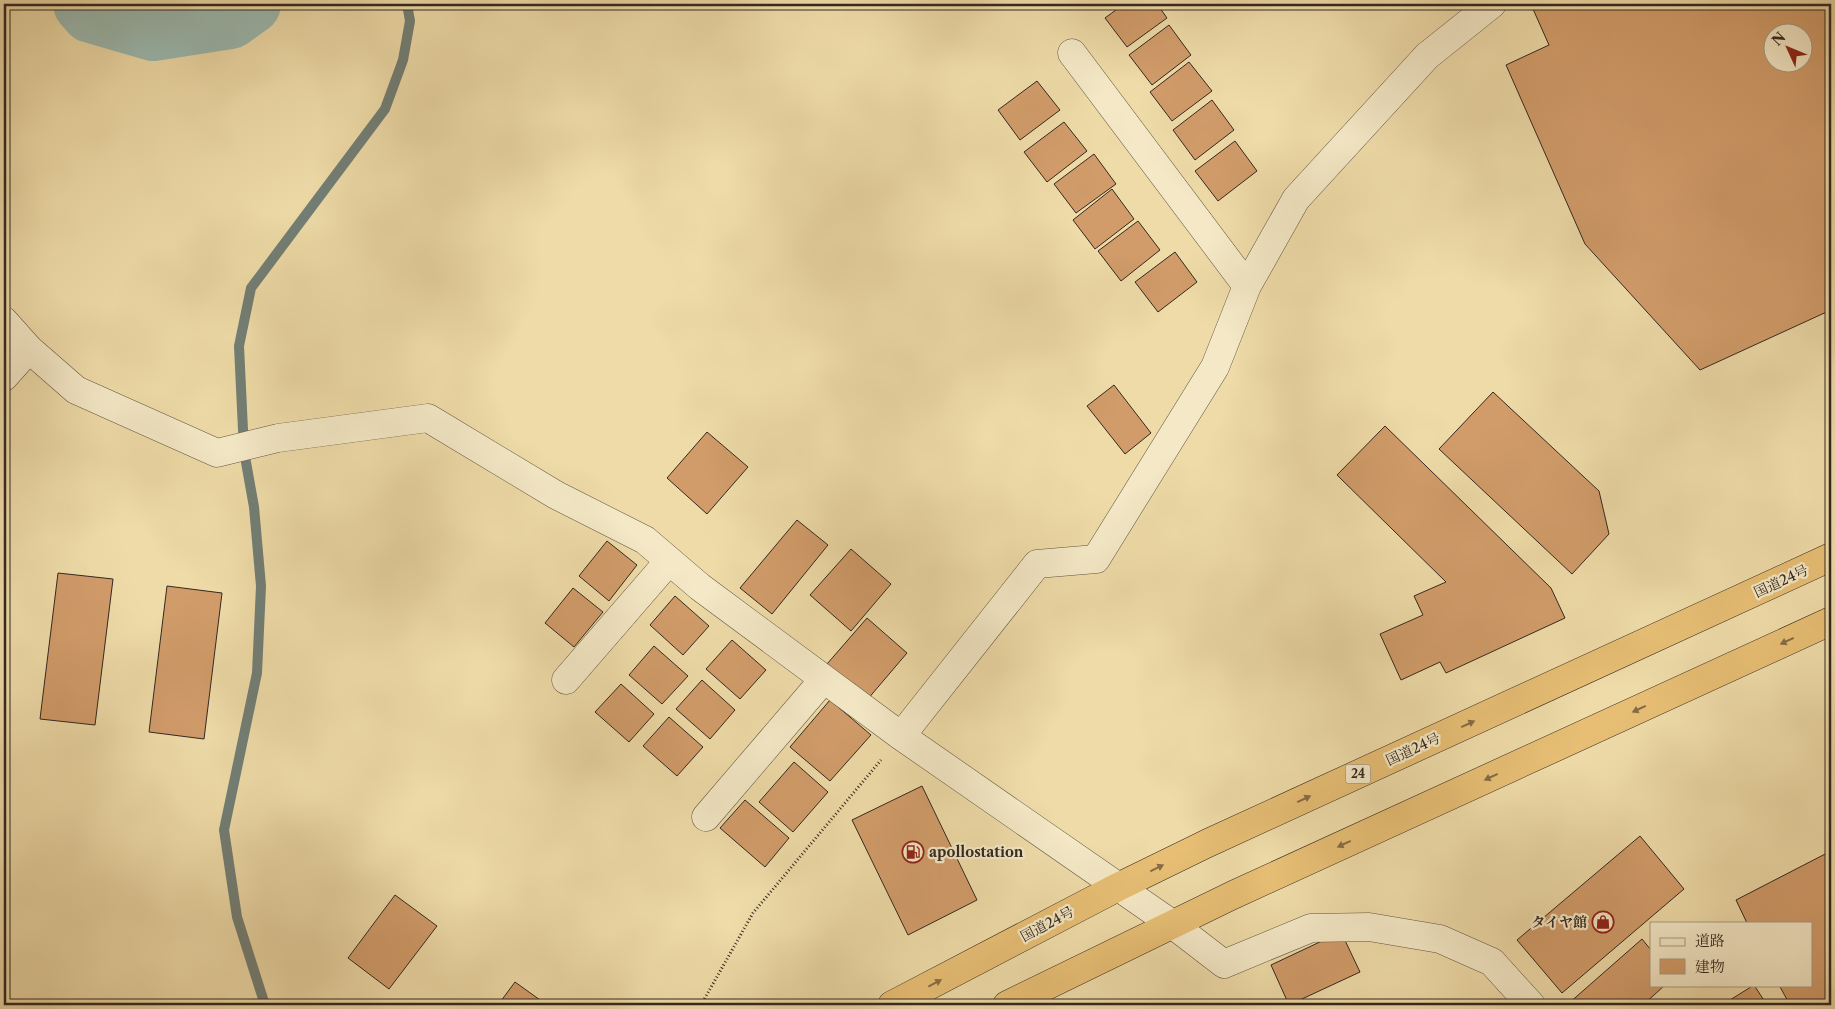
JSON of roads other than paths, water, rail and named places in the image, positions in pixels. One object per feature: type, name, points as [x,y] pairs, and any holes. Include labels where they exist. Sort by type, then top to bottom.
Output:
[{"type":"highway","name":"国道24号","points":[[892,1005],[1118,887],[1217,839],[1831,558]]},
{"type":"highway","points":[[1007,1005],[1172,924],[1831,621]]},
{"type":"street","points":[[901,736],[1037,564],[1096,559],[1214,367],[1247,286],[1296,199],[1427,56],[1492,4]]},
{"type":"street","points":[[1072,53],[1247,286]]},
{"type":"street","points":[[4,321],[30,349],[76,390],[217,453],[278,438],[428,418],[556,495],[645,540],[700,587],[901,736],[1172,924],[1224,964],[1311,928],[1369,927],[1440,939],[1492,962],[1531,1005]]},
{"type":"street","points":[[4,377],[30,349]]},
{"type":"street","points":[[566,680],[669,561]]},
{"type":"street","points":[[706,817],[824,679]]},
{"type":"waterway","points":[[83,4],[91,13],[153,31],[230,19],[251,4]]},
{"type":"waterway","points":[[265,1005],[237,917],[224,830],[257,673],[261,586],[254,507],[244,451],[239,346],[251,288],[385,109],[403,60],[410,21],[407,4]]},
{"type":"place","name":"apollostation","points":[[913,852]]},
{"type":"place","name":"タイヤ館","points":[[1603,922]]}]
